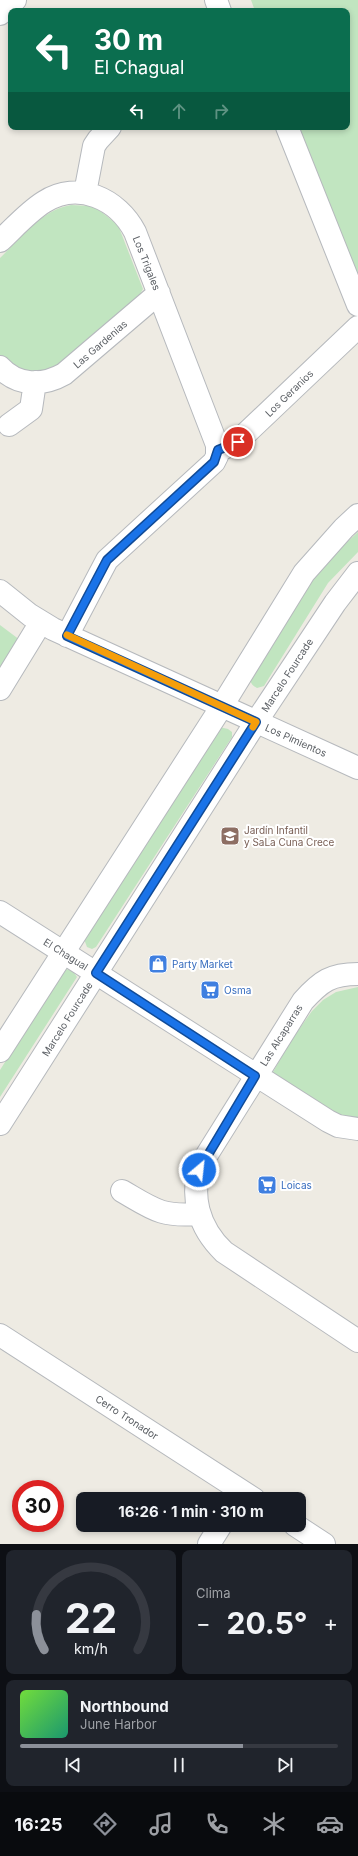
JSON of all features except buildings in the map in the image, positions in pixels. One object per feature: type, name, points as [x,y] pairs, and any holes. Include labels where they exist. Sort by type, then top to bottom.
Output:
[{"type":"street","points":[[0,14],[15,0]]},
{"type":"street","points":[[85,193],[94,146],[107,130]]},
{"type":"street","points":[[288,130],[358,305]]},
{"type":"street","name":"Los Trigales","points":[[0,241],[45,201],[70,193],[85,193],[96,196],[108,202],[123,213],[129,222],[159,293],[218,450]]},
{"type":"street","name":"Las Gardenias","points":[[0,367],[14,379],[34,382],[52,381],[64,374],[159,293]]},
{"type":"street","name":"Los Geranios","points":[[218,450],[238,442],[358,327]]},
{"type":"street","points":[[10,425],[31,408],[34,382]]},
{"type":"street","points":[[67,636],[107,560],[214,462],[218,450]]},
{"type":"street","points":[[0,1051],[222,706],[304,572],[344,528],[358,515]]},
{"type":"street","name":"Marcelo Fourcade","points":[[0,1124],[256,722],[335,603],[358,573]]},
{"type":"street","name":"Los Pimientos","points":[[0,590],[41,622],[67,636],[358,768]]},
{"type":"street","points":[[0,689],[41,622]]},
{"type":"street","name":"El Chagual","points":[[0,912],[255,1076],[328,1121],[338,1126],[358,1129]]},
{"type":"street","name":"Las Alcaparras","points":[[358,974],[344,974],[328,978],[316,987],[292,1016],[199,1170],[196,1196],[198,1214],[204,1228],[213,1241],[224,1252],[358,1340]]},
{"type":"street","points":[[122,1191],[162,1213],[178,1216],[198,1214]]},
{"type":"street","name":"Cerro Tronador","points":[[0,1336],[239,1492]]},
{"type":"street","points":[[209,1544],[217,1532]]},
{"type":"street","points":[[306,1532],[324,1544]]},
{"type":"green space","points":[[251,0],[358,0],[358,282],[298,130],[350,130],[350,8],[254,8]]},
{"type":"green space","points":[[71,205],[90,206],[99,210],[118,225],[143,289],[136,301],[50,374],[21,374],[0,356],[0,258],[41,219],[60,208]]},
{"type":"green space","points":[[358,532],[358,552],[328,583],[264,686],[257,688],[255,687],[251,682],[250,677],[310,582],[333,555]]},
{"type":"green space","points":[[0,625],[20,640],[0,671]]},
{"type":"green space","points":[[219,727],[228,729],[232,732],[232,737],[96,947],[92,949],[87,947],[84,939]]},
{"type":"green space","points":[[64,969],[72,970],[77,977],[0,1097],[0,1070]]},
{"type":"green space","points":[[358,987],[358,1119],[337,1116],[274,1079],[273,1072],[290,1042],[312,1011],[323,1000],[336,992]]},
{"type":"slow traffic","points":[[67,635],[256,722],[253,727]]},
{"type":"place","name":"Jardín Infantil y SaLa Cuna Crece","points":[[230,836]]},
{"type":"place","name":"Party Market","points":[[158,964]]},
{"type":"place","name":"Osma","points":[[210,990]]},
{"type":"place","name":"Loicas","points":[[267,1185]]},
{"type":"route","points":[[199,1170],[255,1076],[96,973],[256,722],[67,636],[107,560],[214,462],[218,450],[238,442]]}]
